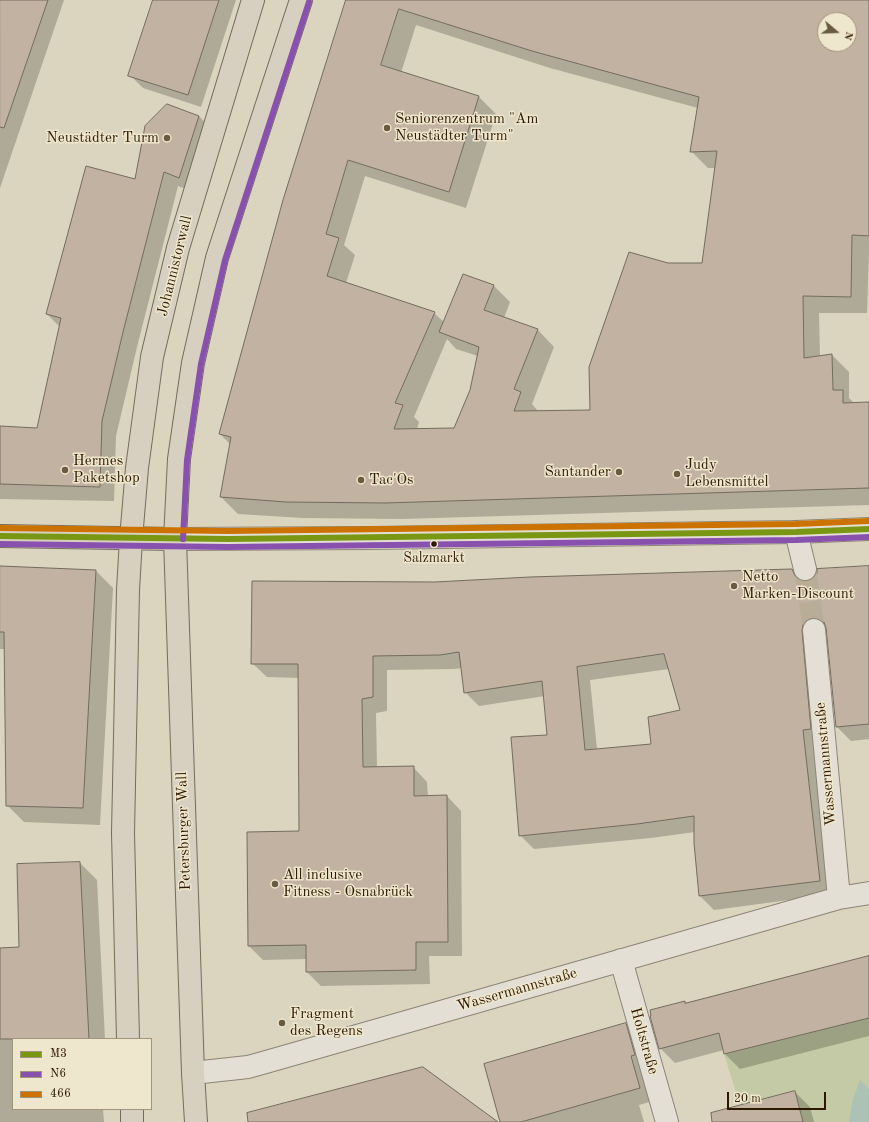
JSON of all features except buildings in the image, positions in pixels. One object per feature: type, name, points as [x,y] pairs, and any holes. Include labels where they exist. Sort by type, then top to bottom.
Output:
[{"type":"main road","name":"Johannistorwall","points":[[131,539],[137,468],[152,357],[178,248],[253,0]]},
{"type":"main road","points":[[0,536],[175,539],[179,460],[193,363],[214,273],[220,250],[301,0]]},
{"type":"main road","points":[[128,1038],[123,833],[128,590],[131,539]]},
{"type":"main road","name":"Petersburger Wall","points":[[175,539],[193,1073],[196,1122]]},
{"type":"main road","points":[[132,1110],[132,1122]]},
{"type":"street","points":[[175,539],[796,532],[869,529]]},
{"type":"street","points":[[796,532],[805,569]]},
{"type":"street","name":"Wassermannstraße","points":[[814,630],[839,898]]},
{"type":"street","name":"Wassermannstraße","points":[[193,1073],[248,1067],[839,898],[869,893]]},
{"type":"street","name":"Holtstraße","points":[[620,960],[667,1122]]},
{"type":"green space","points":[[869,1018],[869,1122],[803,1122],[795,1091],[740,1105],[724,1054]]},
{"type":"shaded area","points":[[860,1080],[869,1089],[869,1122],[849,1122],[852,1102]]},
{"type":"tunnel","points":[[805,569],[814,630]]},
{"type":"transit line","name":"N6","points":[[183,539],[187,460],[201,364],[225,260],[309,2]]},
{"type":"transit line","name":"466","points":[[0,528],[228,531],[796,524],[869,521]]},
{"type":"transit line","name":"M3","points":[[0,536],[228,539],[796,532],[869,529]]},
{"type":"transit line","name":"N6","points":[[0,544],[228,547],[796,540],[869,537]]},
{"type":"place","name":"Seniorenzentrum \"Am Neustädter Turm\"","points":[[387,128]]},
{"type":"place","name":"Neustädter Turm","points":[[167,138]]},
{"type":"place","name":"Hermes Paketshop","points":[[65,470]]},
{"type":"place","name":"Santander","points":[[619,472]]},
{"type":"place","name":"Judy Lebensmittel","points":[[677,474]]},
{"type":"place","name":"Tac'Os","points":[[361,480]]},
{"type":"place","name":"Salzmarkt","points":[[434,544]]},
{"type":"place","name":"Netto Marken-Discount","points":[[734,586]]},
{"type":"place","name":"All inclusive Fitness - Osnabrück","points":[[275,884]]},
{"type":"place","name":"Fragment des Regens","points":[[282,1023]]}]
